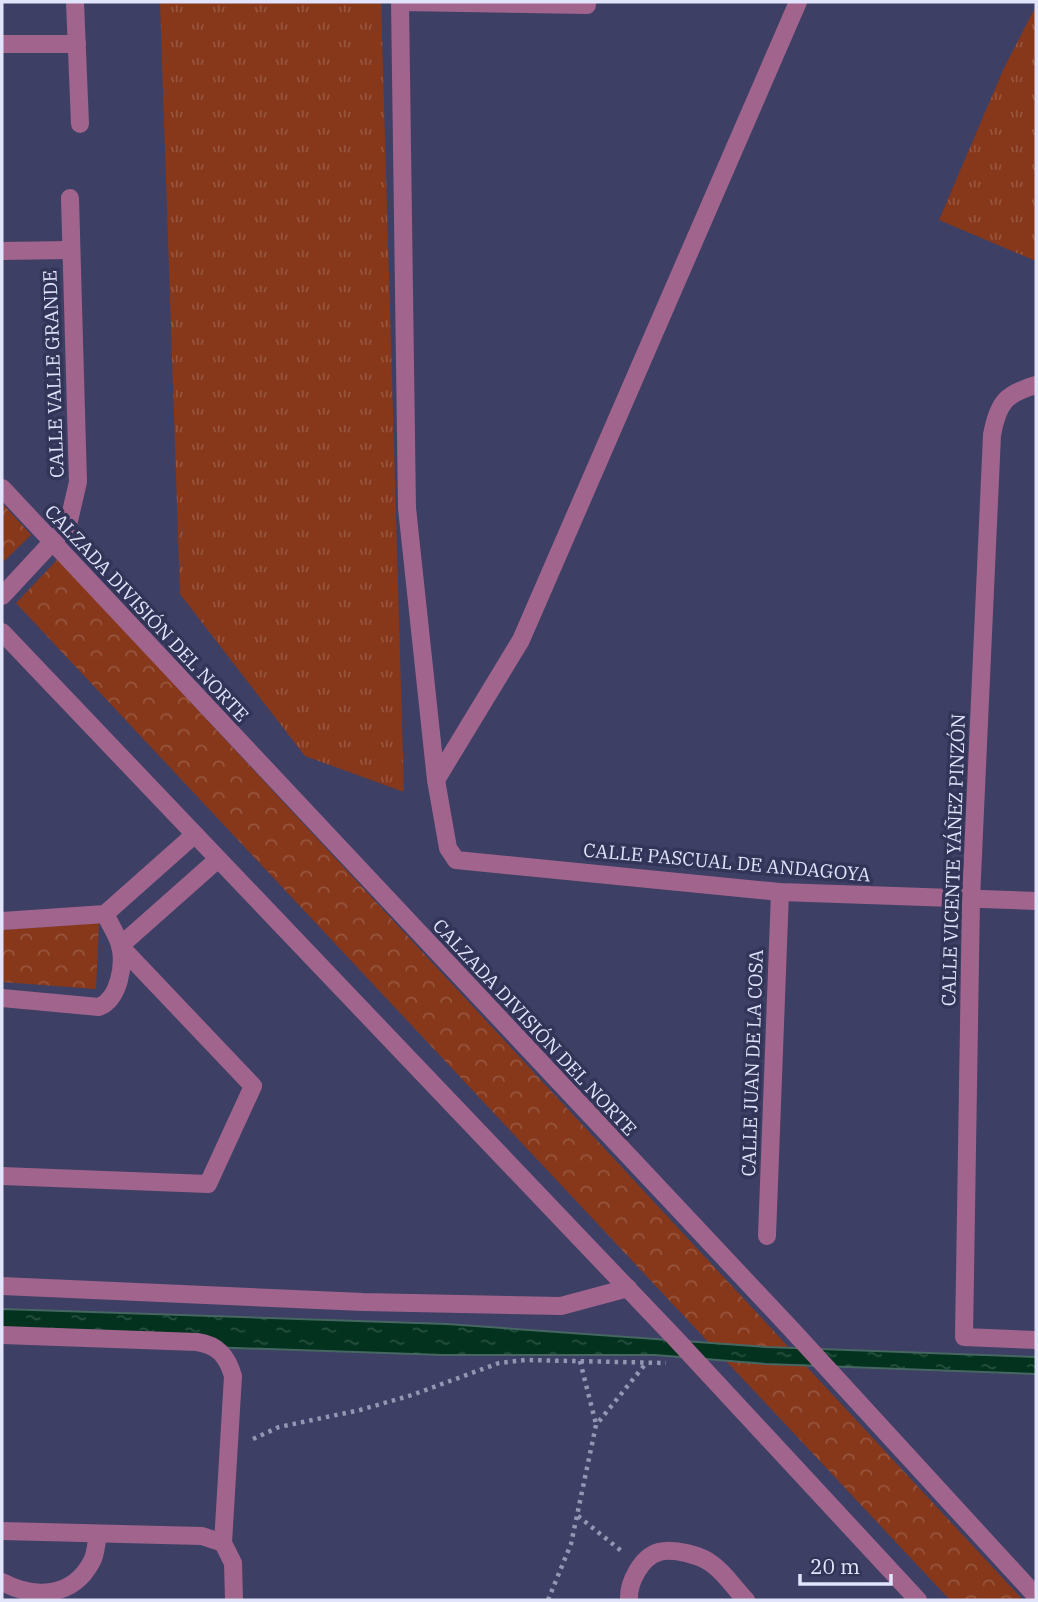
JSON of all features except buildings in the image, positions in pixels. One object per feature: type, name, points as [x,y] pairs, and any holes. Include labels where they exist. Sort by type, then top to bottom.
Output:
[{"type":"street","points":[[75,2],[80,124]]},
{"type":"street","points":[[436,780],[407,508],[400,2],[587,5]]},
{"type":"street","points":[[436,780],[521,640],[798,2]]},
{"type":"street","points":[[2,44],[77,44]]},
{"type":"street","name":"CALLE VALLE GRANDE","points":[[2,596],[68,525],[78,482],[70,198]]},
{"type":"street","name":"CALLE VALLE GRANDE","points":[[2,251],[70,250]]},
{"type":"street","name":"CALLE VICENTE YÁÑEZ PINZÓN","points":[[1036,385],[1014,392],[996,410],[992,435],[971,899],[964,1337],[1036,1340]]},
{"type":"street","name":"CALZADA DIVISIÓN DEL NORTE","points":[[2,488],[809,1349],[1036,1596]]},
{"type":"street","points":[[2,632],[628,1288],[918,1600]]},
{"type":"street","name":"CALLE PASCUAL DE ANDAGOYA","points":[[436,780],[447,848],[456,860],[779,892],[1036,901]]},
{"type":"street","points":[[2,921],[106,914],[194,835]]},
{"type":"street","points":[[2,998],[99,1007],[110,1003],[117,992],[120,946],[217,860]]},
{"type":"street","name":"CALLE JUAN DE LA COSA","points":[[767,1236],[779,892]]},
{"type":"street","points":[[2,1176],[208,1184],[253,1086],[120,946],[106,914]]},
{"type":"street","points":[[2,1286],[363,1302],[561,1306],[628,1288]]},
{"type":"street","points":[[2,1335],[185,1341],[214,1345],[229,1363],[233,1376],[223,1542],[233,1563],[234,1600]]},
{"type":"street","points":[[2,1531],[202,1536],[223,1542]]},
{"type":"street","points":[[2,1582],[21,1592],[49,1593],[74,1583],[92,1561],[98,1535]]},
{"type":"street","points":[[629,1600],[628,1590],[640,1566],[659,1552],[684,1553],[711,1563],[746,1600]]},
{"type":"path","points":[[227,1450],[279,1427],[360,1410],[499,1363],[525,1360],[698,1364]]},
{"type":"path","points":[[548,1600],[571,1544],[596,1425],[580,1361]]},
{"type":"path","points":[[596,1425],[647,1362]]},
{"type":"path","points":[[578,1516],[640,1566]]},
{"type":"green space","points":[[160,2],[381,2],[404,792],[305,756],[180,594]]},
{"type":"green space","points":[[1036,6],[1036,261],[939,220],[1004,68]]},
{"type":"green space","points":[[2,503],[31,535],[2,563]]},
{"type":"green space","points":[[58,559],[1023,1600],[950,1600],[16,603]]},
{"type":"green space","points":[[99,923],[96,989],[2,982],[2,930]]},
{"type":"water","points":[[2,1309],[447,1324],[766,1347],[1036,1357],[1036,1374],[766,1364],[655,1355],[443,1355],[2,1340]]}]
